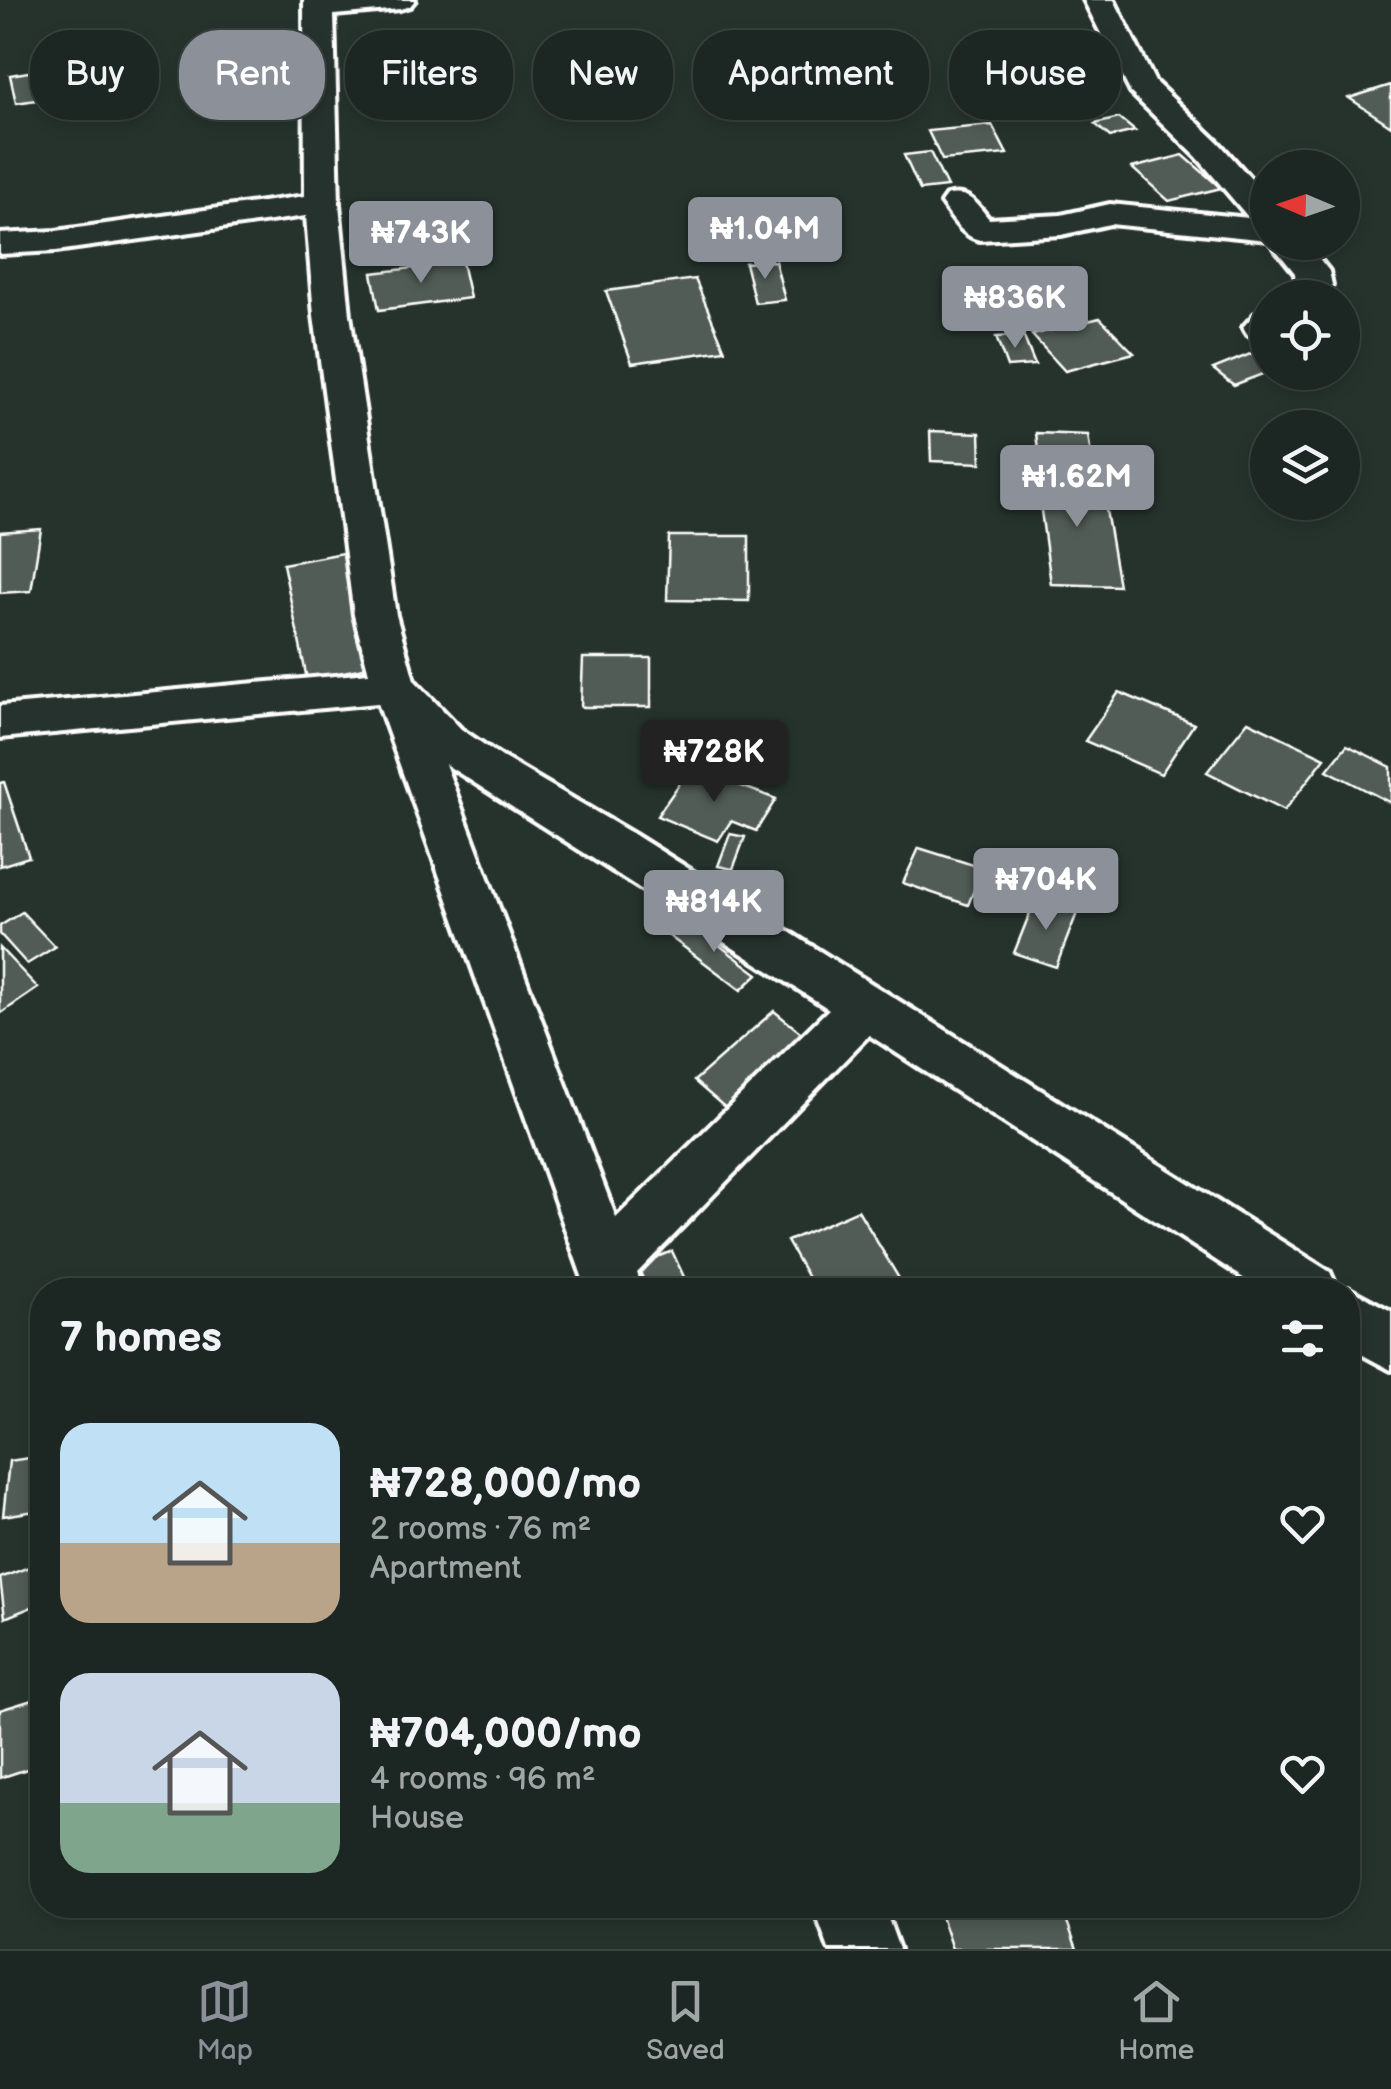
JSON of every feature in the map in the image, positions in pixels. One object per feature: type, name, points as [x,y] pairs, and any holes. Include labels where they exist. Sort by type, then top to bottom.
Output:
[{"type":"street","points":[[400,0],[319,4],[322,204],[332,315],[375,615],[394,686],[610,1278],[866,1005]]},
{"type":"street","points":[[1099,0],[1142,86],[1208,150],[1250,198]]},
{"type":"street","points":[[958,203],[980,230],[1060,225],[1110,214],[1250,228]]},
{"type":"street","points":[[0,244],[322,204]]},
{"type":"street","points":[[0,722],[394,686]]},
{"type":"street","points":[[394,686],[445,741],[486,769],[866,1005],[1291,1278]]},
{"type":"street","points":[[1360,1323],[1391,1343]]},
{"type":"street","points":[[853,1918],[864,1949]]},
{"type":"building","points":[[30,72],[30,101],[16,103],[10,75]]},
{"type":"building","points":[[1391,85],[1391,126],[1349,98]]},
{"type":"building","points":[[1121,120],[1135,131],[1110,137],[1095,124]]},
{"type":"building","points":[[992,125],[1007,154],[942,160],[928,131]]},
{"type":"building","points":[[930,152],[947,187],[920,190],[904,155]]},
{"type":"building","points":[[1183,155],[1221,188],[1169,201],[1132,168]]},
{"type":"building","points":[[775,261],[785,300],[755,303],[745,263]]},
{"type":"building","points":[[462,262],[470,298],[379,310],[372,273]]},
{"type":"building","points":[[695,279],[725,350],[632,363],[606,291]]},
{"type":"building","points":[[1100,318],[1134,353],[1065,371],[1032,335]]},
{"type":"building","points":[[1023,335],[1035,365],[1007,367],[996,337]]},
{"type":"building","points":[[1250,354],[1250,379],[1234,385],[1213,369]]},
{"type":"building","points":[[930,431],[980,433],[981,463],[931,461]]},
{"type":"building","points":[[1036,433],[1088,435],[1092,462],[1039,460]]},
{"type":"building","points":[[1036,474],[1100,475],[1119,586],[1051,584]]},
{"type":"building","points":[[41,529],[31,591],[0,593],[0,532]]},
{"type":"building","points":[[669,536],[749,536],[749,601],[667,600]]},
{"type":"building","points":[[343,553],[369,667],[307,679],[283,564]]},
{"type":"building","points":[[583,658],[651,658],[651,707],[581,707]]},
{"type":"building","points":[[1119,692],[1194,724],[1161,774],[1085,741]]},
{"type":"building","points":[[1248,721],[1325,758],[1284,811],[1207,772]]},
{"type":"building","points":[[1347,745],[1391,767],[1391,803],[1327,770]]},
{"type":"building","points":[[691,767],[776,799],[756,831],[731,821],[718,841],[657,816]]},
{"type":"building","points":[[4,782],[29,857],[0,866],[0,783]]},
{"type":"building","points":[[730,834],[745,837],[733,869],[718,866]]},
{"type":"building","points":[[919,848],[983,868],[968,905],[903,883]]},
{"type":"building","points":[[1035,900],[1077,913],[1056,967],[1014,953]]},
{"type":"building","points":[[22,912],[55,947],[27,964],[0,934],[0,926]]},
{"type":"building","points":[[687,921],[758,974],[741,990],[669,936]]},
{"type":"building","points":[[0,948],[38,988],[0,1014]]},
{"type":"building","points":[[774,1011],[815,1044],[735,1116],[694,1081]]},
{"type":"building","points":[[858,1210],[899,1278],[808,1278],[787,1241]]},
{"type":"building","points":[[672,1251],[684,1278],[643,1278],[637,1265]]},
{"type":"building","points":[[30,1458],[30,1512],[3,1516],[9,1461]]},
{"type":"building","points":[[30,1567],[30,1608],[5,1618],[0,1578]]},
{"type":"building","points":[[30,1701],[30,1768],[0,1778],[0,1710]]},
{"type":"building","points":[[941,1918],[1066,1918],[1077,1949],[952,1949]]}]
